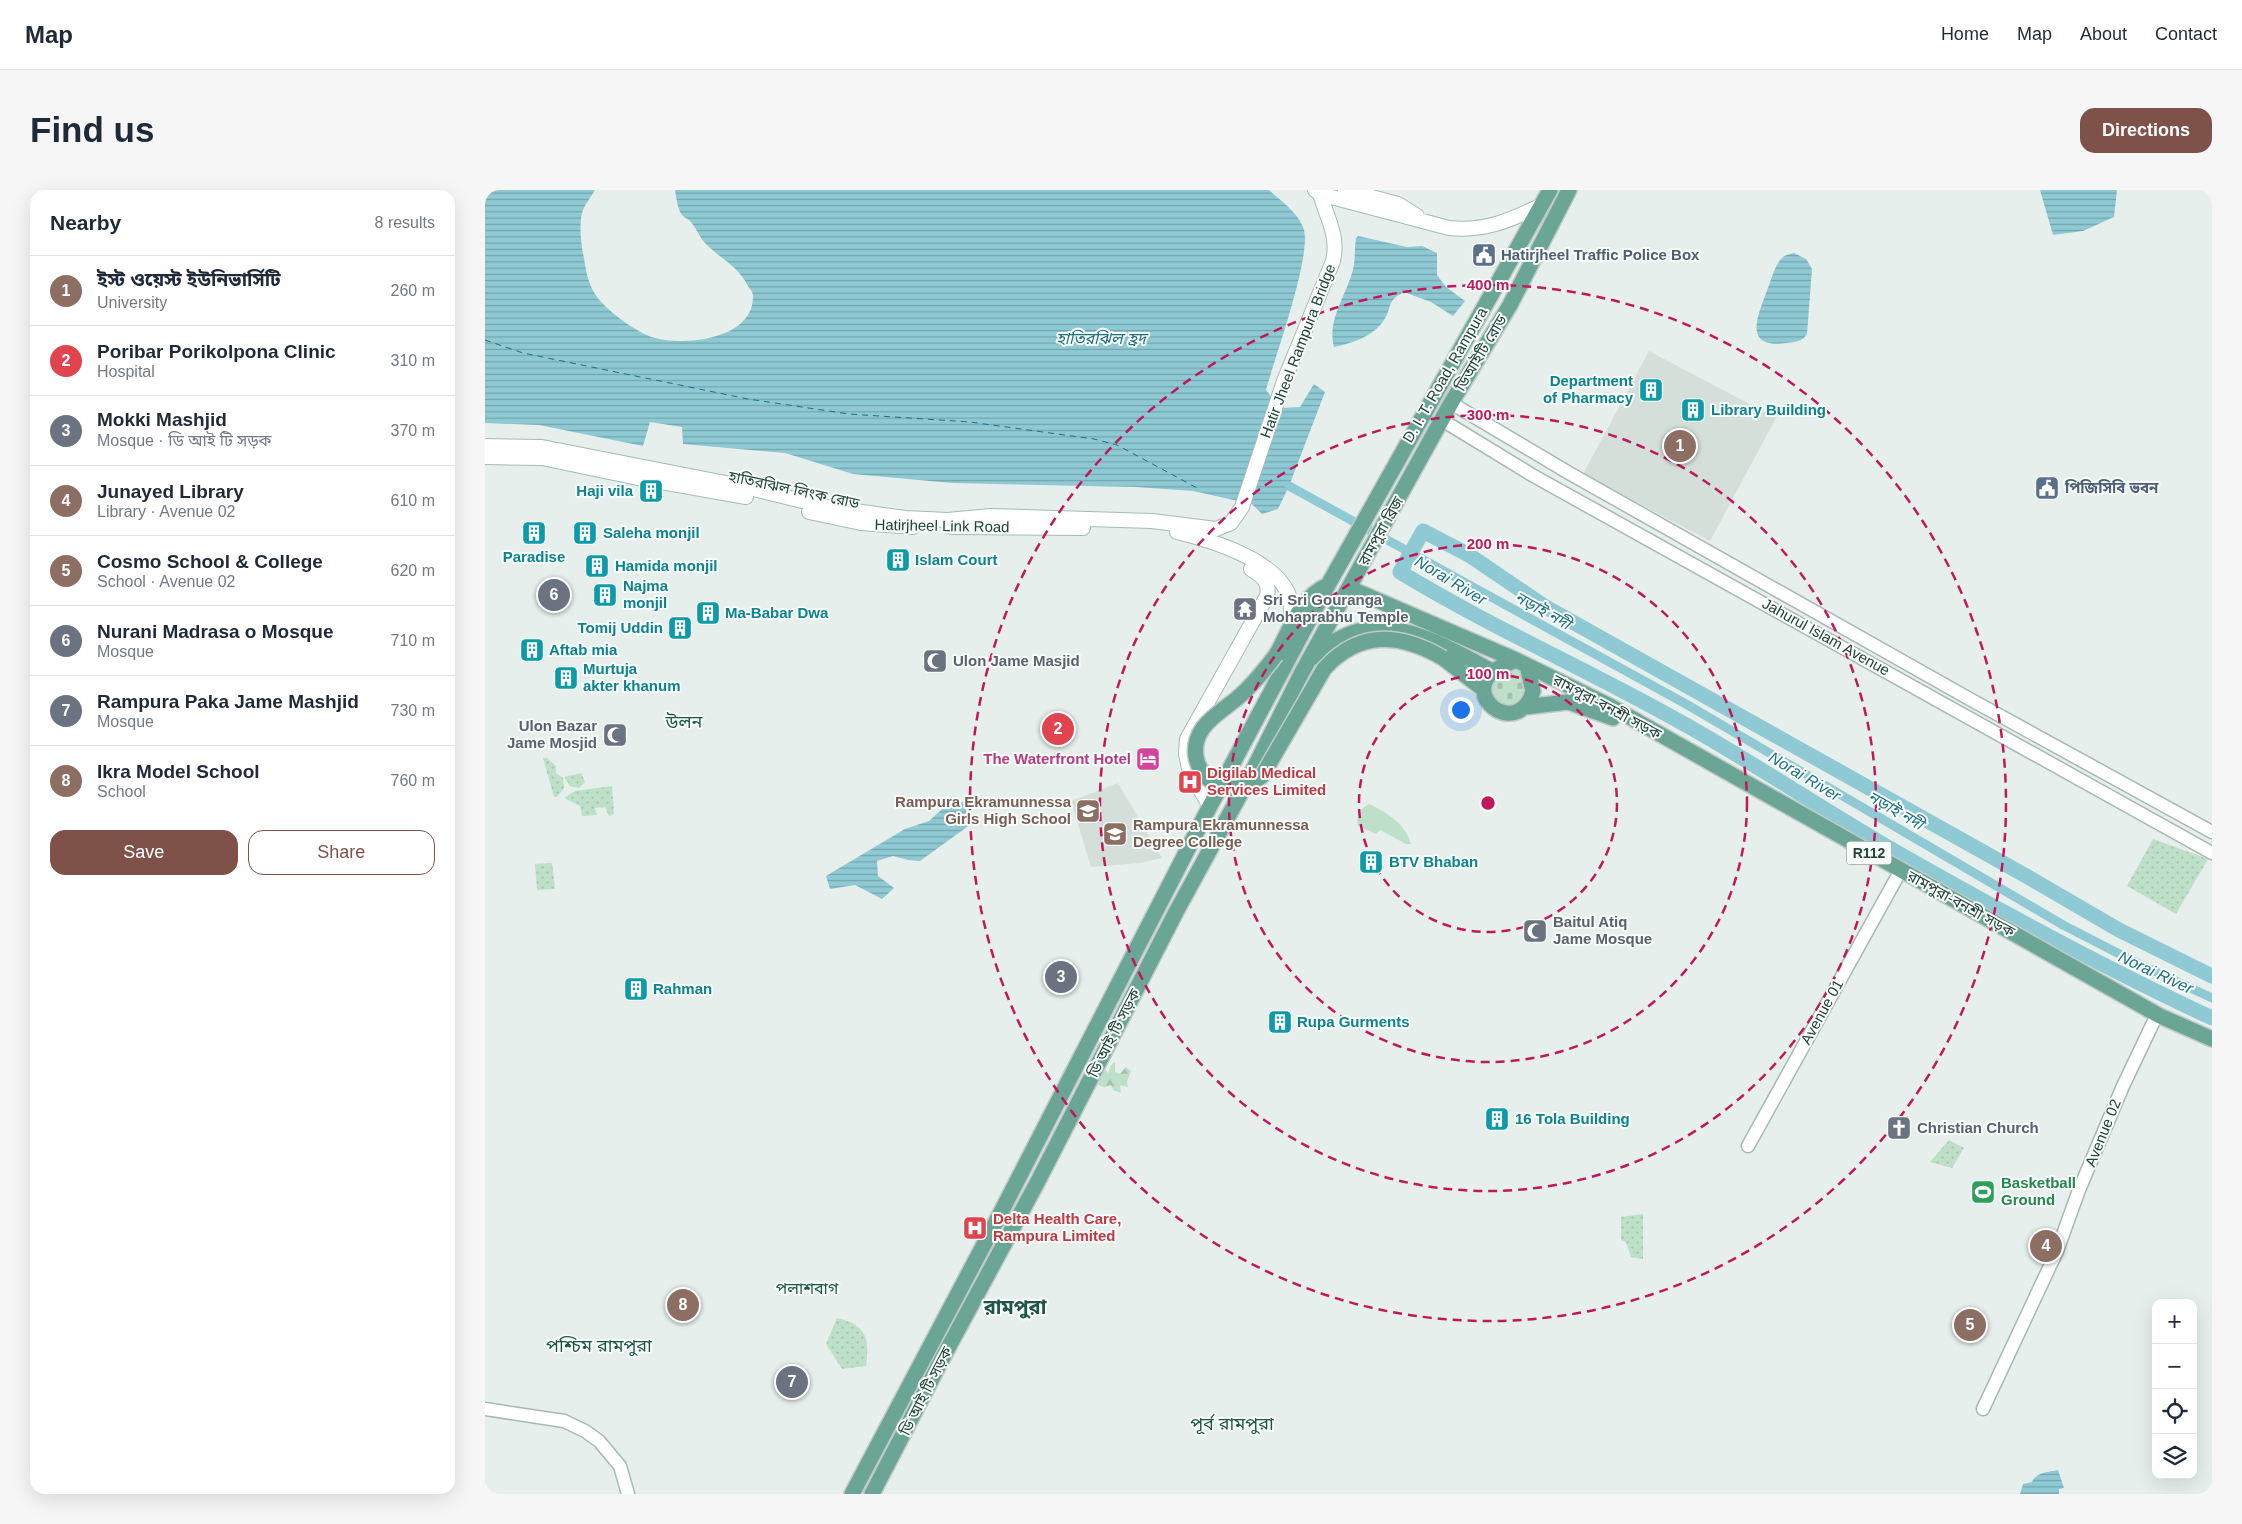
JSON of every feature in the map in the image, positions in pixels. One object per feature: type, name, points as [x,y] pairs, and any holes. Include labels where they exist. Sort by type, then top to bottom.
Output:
[{"type":"main road","points":[[1345,190],[1398,204],[1428,222]]},
{"type":"main road","name":"D. I. T. Road, Rampura","points":[[1339,565],[1550,190]]},
{"type":"main road","name":"ডিআইটি রোড","points":[[1404,489],[1451,403],[1510,305],[1569,190]]},
{"type":"main road","points":[[1317,192],[1449,228],[1484,228],[1505,222],[1542,205]]},
{"type":"main road","name":"Hatir Jheel Rampura Bridge","points":[[1189,526],[1207,529],[1225,527],[1231,524],[1241,507],[1284,381],[1334,256],[1335,245],[1332,224],[1317,192]]},
{"type":"main road","points":[[485,446],[542,447],[686,475],[748,493]]},
{"type":"main road","name":"Hatirjheel Link Road","points":[[485,458],[542,458],[748,493],[784,501],[853,522],[893,526],[1159,530],[1178,532],[1240,554],[1274,574],[1287,592],[1291,605],[1289,632]]},
{"type":"main road","name":"হাতিরঝিল লিংক রোড","points":[[686,475],[721,474],[829,502],[949,514],[962,518],[990,516],[1143,521],[1189,526]]},
{"type":"main road","name":"রামপুরা ব্রিজ","points":[[1357,572],[1404,489]]},
{"type":"main road","points":[[784,501],[829,502]]},
{"type":"main road","points":[[1189,526],[1262,576],[1268,585],[1265,601],[1187,739],[1186,760],[1190,773],[1210,806]]},
{"type":"main road","name":"ডি আই টি সড়ক","points":[[853,1494],[998,1218],[1210,806],[1339,565]]},
{"type":"main road","name":"ডি আই টি সড়ক","points":[[872,1494],[1037,1183],[1176,912],[1247,782],[1301,674],[1357,572]]},
{"type":"main road","points":[[1328,585],[1312,593],[1304,603],[1276,655],[1258,679],[1209,722],[1199,736],[1196,754],[1199,766],[1210,780],[1220,787],[1235,790],[1247,787],[1262,776],[1324,669],[1334,657],[1347,648],[1371,639],[1384,638],[1420,646],[1443,658],[1483,689],[1492,706],[1503,713],[1511,714],[1525,707],[1533,691],[1521,663],[1493,671],[1485,682],[1483,689]]},
{"type":"main road","name":"রামপুরা-বনশ্রী সড়ক","points":[[1349,588],[1521,663],[1611,706],[2160,1016],[2212,1039]]},
{"type":"main road","points":[[1301,674],[1311,660],[1332,642],[1345,635],[1375,627],[1401,629],[1415,633],[1454,650],[1493,671]]},
{"type":"main road","name":"রামপুরা-বনশ্রী সড়ক","points":[[1525,707],[1568,702],[1606,714],[2153,1022],[2212,1049]]},
{"type":"main road","points":[[926,1353],[941,1361]]},
{"type":"street","name":"Jahurul Islam Avenue","points":[[1451,403],[1569,474],[1966,697],[2212,832]]},
{"type":"street","points":[[1464,433],[1475,416]]},
{"type":"street","name":"Jahurul Islam Avenue","points":[[1442,420],[1532,475],[2212,853]]},
{"type":"street","points":[[1532,475],[1542,458]]},
{"type":"street","points":[[1560,490],[1569,474]]},
{"type":"street","points":[[1647,538],[1656,522]]},
{"type":"street","name":"Avenue 01","points":[[1748,1146],[1896,879]]},
{"type":"street","name":"Avenue 02","points":[[1983,1409],[2057,1251],[2079,1190],[2123,1086],[2153,1022]]},
{"type":"street","points":[[485,1409],[564,1421],[585,1431],[599,1441],[621,1466],[628,1494]]},
{"type":"shaded area","points":[[1649,351],[1776,418],[1710,541],[1583,474]]},
{"type":"shaded area","points":[[1118,783],[1162,858],[1140,863],[1091,867],[1071,801]]},
{"type":"green space","points":[[1510,668],[1522,672],[1530,692],[1514,708],[1497,703],[1491,693],[1491,681]]},
{"type":"green space","points":[[543,758],[547,758],[556,766],[556,773],[563,778],[564,788],[557,797],[554,797]]},
{"type":"green space","points":[[581,773],[585,782],[579,788],[570,786],[564,777]]},
{"type":"green space","points":[[612,786],[614,814],[609,816],[605,807],[595,808],[597,815],[582,816],[580,806],[564,798],[575,791]]},
{"type":"green space","points":[[1369,804],[1388,815],[1400,825],[1405,830],[1411,844],[1406,844],[1380,830],[1376,834],[1358,826],[1357,820],[1363,808]]},
{"type":"green space","points":[[2153,839],[2208,859],[2176,914],[2127,886]]},
{"type":"green space","points":[[552,863],[555,889],[537,890],[535,864]]},
{"type":"green space","points":[[1115,1062],[1115,1072],[1120,1074],[1126,1067],[1131,1071],[1127,1082],[1128,1087],[1120,1085],[1121,1093],[1113,1090],[1111,1085],[1104,1087],[1095,1084],[1100,1082],[1099,1078],[1104,1068],[1108,1073],[1111,1065]]},
{"type":"green space","points":[[1949,1140],[1964,1148],[1952,1168],[1930,1162]]},
{"type":"green space","points":[[1643,1214],[1643,1259],[1631,1257],[1626,1242],[1621,1240],[1621,1217]]},
{"type":"green space","points":[[837,1318],[854,1324],[864,1334],[867,1347],[866,1366],[842,1369],[826,1344]]},
{"type":"water","name":"হাতিরঝিল হ্রদ","points":[[485,190],[595,190],[583,210],[581,230],[587,272],[595,294],[613,313],[640,332],[655,338],[684,341],[700,340],[731,330],[742,322],[750,310],[753,293],[739,273],[706,244],[691,222],[682,215],[678,207],[675,190],[1269,190],[1299,219],[1304,230],[1305,244],[1291,308],[1266,390],[1280,408],[1300,407],[1314,384],[1325,392],[1289,486],[1278,509],[1262,514],[1252,504],[1193,491],[1136,487],[952,483],[853,474],[785,453],[683,444],[682,427],[650,422],[643,446],[539,425],[485,423]]},
{"type":"water","points":[[2040,190],[2117,190],[2114,217],[2083,231],[2053,235]]},
{"type":"water","points":[[1358,236],[1407,247],[1422,246],[1437,253],[1437,275],[1446,287],[1465,301],[1453,316],[1431,302],[1404,292],[1392,301],[1384,320],[1374,331],[1355,341],[1334,347],[1332,337],[1335,318],[1352,273],[1356,238]]},
{"type":"water","points":[[1794,253],[1806,259],[1812,269],[1807,334],[1801,340],[1773,344],[1764,341],[1759,336],[1757,321],[1759,312],[1777,264],[1783,257]]},
{"type":"water","points":[[950,802],[963,802],[971,824],[920,861],[893,856],[877,861],[878,876],[894,888],[882,899],[855,885],[830,889],[826,876],[905,829],[929,821]]},
{"type":"water","points":[[2058,1470],[2064,1488],[2059,1489],[2059,1494],[2020,1494],[2023,1484],[2032,1482],[2040,1474]]},
{"type":"waterway","name":"নড়াই নদী","points":[[1289,486],[1686,704],[2063,925],[2139,964],[2212,998]]},
{"type":"waterway","name":"Norai River","points":[[2212,976],[2119,930],[2028,877],[1544,606],[1469,555],[1423,531],[1400,572],[1474,614],[1663,712],[1748,761],[1891,849],[2010,915],[2130,979],[2212,1018]]},
{"type":"ferry route","points":[[485,340],[523,353],[748,399],[849,414],[970,422],[1094,439],[1117,445],[1199,489]]},
{"type":"place","name":"Hatirjheel Traffic Police Box","points":[[1484,255]]},
{"type":"place","name":"Department of Pharmacy","points":[[1651,390]]},
{"type":"place","name":"Library Building","points":[[1693,410]]},
{"type":"place","name":"ইস্ট ওয়েস্ট ইউনিভার্সিটি","points":[[1680,446]]},
{"type":"place","name":"পিজিসিবি ভবন","points":[[2047,488]]},
{"type":"place","name":"Haji vila","points":[[651,491]]},
{"type":"place","name":"Paradise","points":[[534,533]]},
{"type":"place","name":"Saleha monjil","points":[[585,533]]},
{"type":"place","name":"Islam Court","points":[[898,560]]},
{"type":"place","name":"Hamida monjil","points":[[597,566]]},
{"type":"place","name":"Nurani Madrasa o Mosque","points":[[554,595]]},
{"type":"place","name":"Najma monjil","points":[[605,595]]},
{"type":"place","name":"Sri Sri Gouranga Mohaprabhu Temple","points":[[1245,609]]},
{"type":"place","name":"Ma-Babar Dwa","points":[[708,613]]},
{"type":"place","name":"Tomij Uddin","points":[[680,628]]},
{"type":"place","name":"Aftab mia","points":[[532,650]]},
{"type":"place","name":"Ulon Jame Masjid","points":[[935,661]]},
{"type":"place","name":"Murtuja akter khanum","points":[[566,678]]},
{"type":"place","name":"Poribar Porikolpona Clinic","points":[[1058,729]]},
{"type":"place","name":"Ulon Bazar Jame Mosjid","points":[[615,735]]},
{"type":"place","name":"The Waterfront Hotel","points":[[1148,759]]},
{"type":"place","name":"Digilab Medical Services Limited","points":[[1190,782]]},
{"type":"place","name":"Rampura Ekramunnessa Girls High School","points":[[1088,811]]},
{"type":"place","name":"Rampura Ekramunnessa Degree College","points":[[1115,834]]},
{"type":"place","name":"BTV Bhaban","points":[[1371,862]]},
{"type":"place","name":"Baitul Atiq Jame Mosque","points":[[1535,931]]},
{"type":"place","name":"Mokki Mashjid","points":[[1061,977]]},
{"type":"place","name":"Rahman","points":[[636,989]]},
{"type":"place","name":"Rupa Gurments","points":[[1280,1022]]},
{"type":"place","name":"16 Tola Building","points":[[1497,1119]]},
{"type":"place","name":"Christian Church","points":[[1899,1128]]},
{"type":"place","name":"Basketball Ground","points":[[1983,1192]]},
{"type":"place","name":"Delta Health Care, Rampura Limited","points":[[975,1228]]},
{"type":"place","name":"Junayed Library","points":[[2046,1246]]},
{"type":"place","name":"Ikra Model School","points":[[683,1305]]},
{"type":"place","name":"Cosmo School & College","points":[[1970,1325]]},
{"type":"place","name":"Rampura Paka Jame Mashjid","points":[[792,1382]]},
{"type":"district","name":"উলন","points":[[684,722]]},
{"type":"district","name":"পলাশবাগ","points":[[807,1288]]},
{"type":"district","name":"রামপুরা","points":[[1015,1307]]},
{"type":"district","name":"পশ্চিম রামপুরা","points":[[599,1346]]},
{"type":"district","name":"পূর্ব রামপুরা","points":[[1232,1424]]}]
